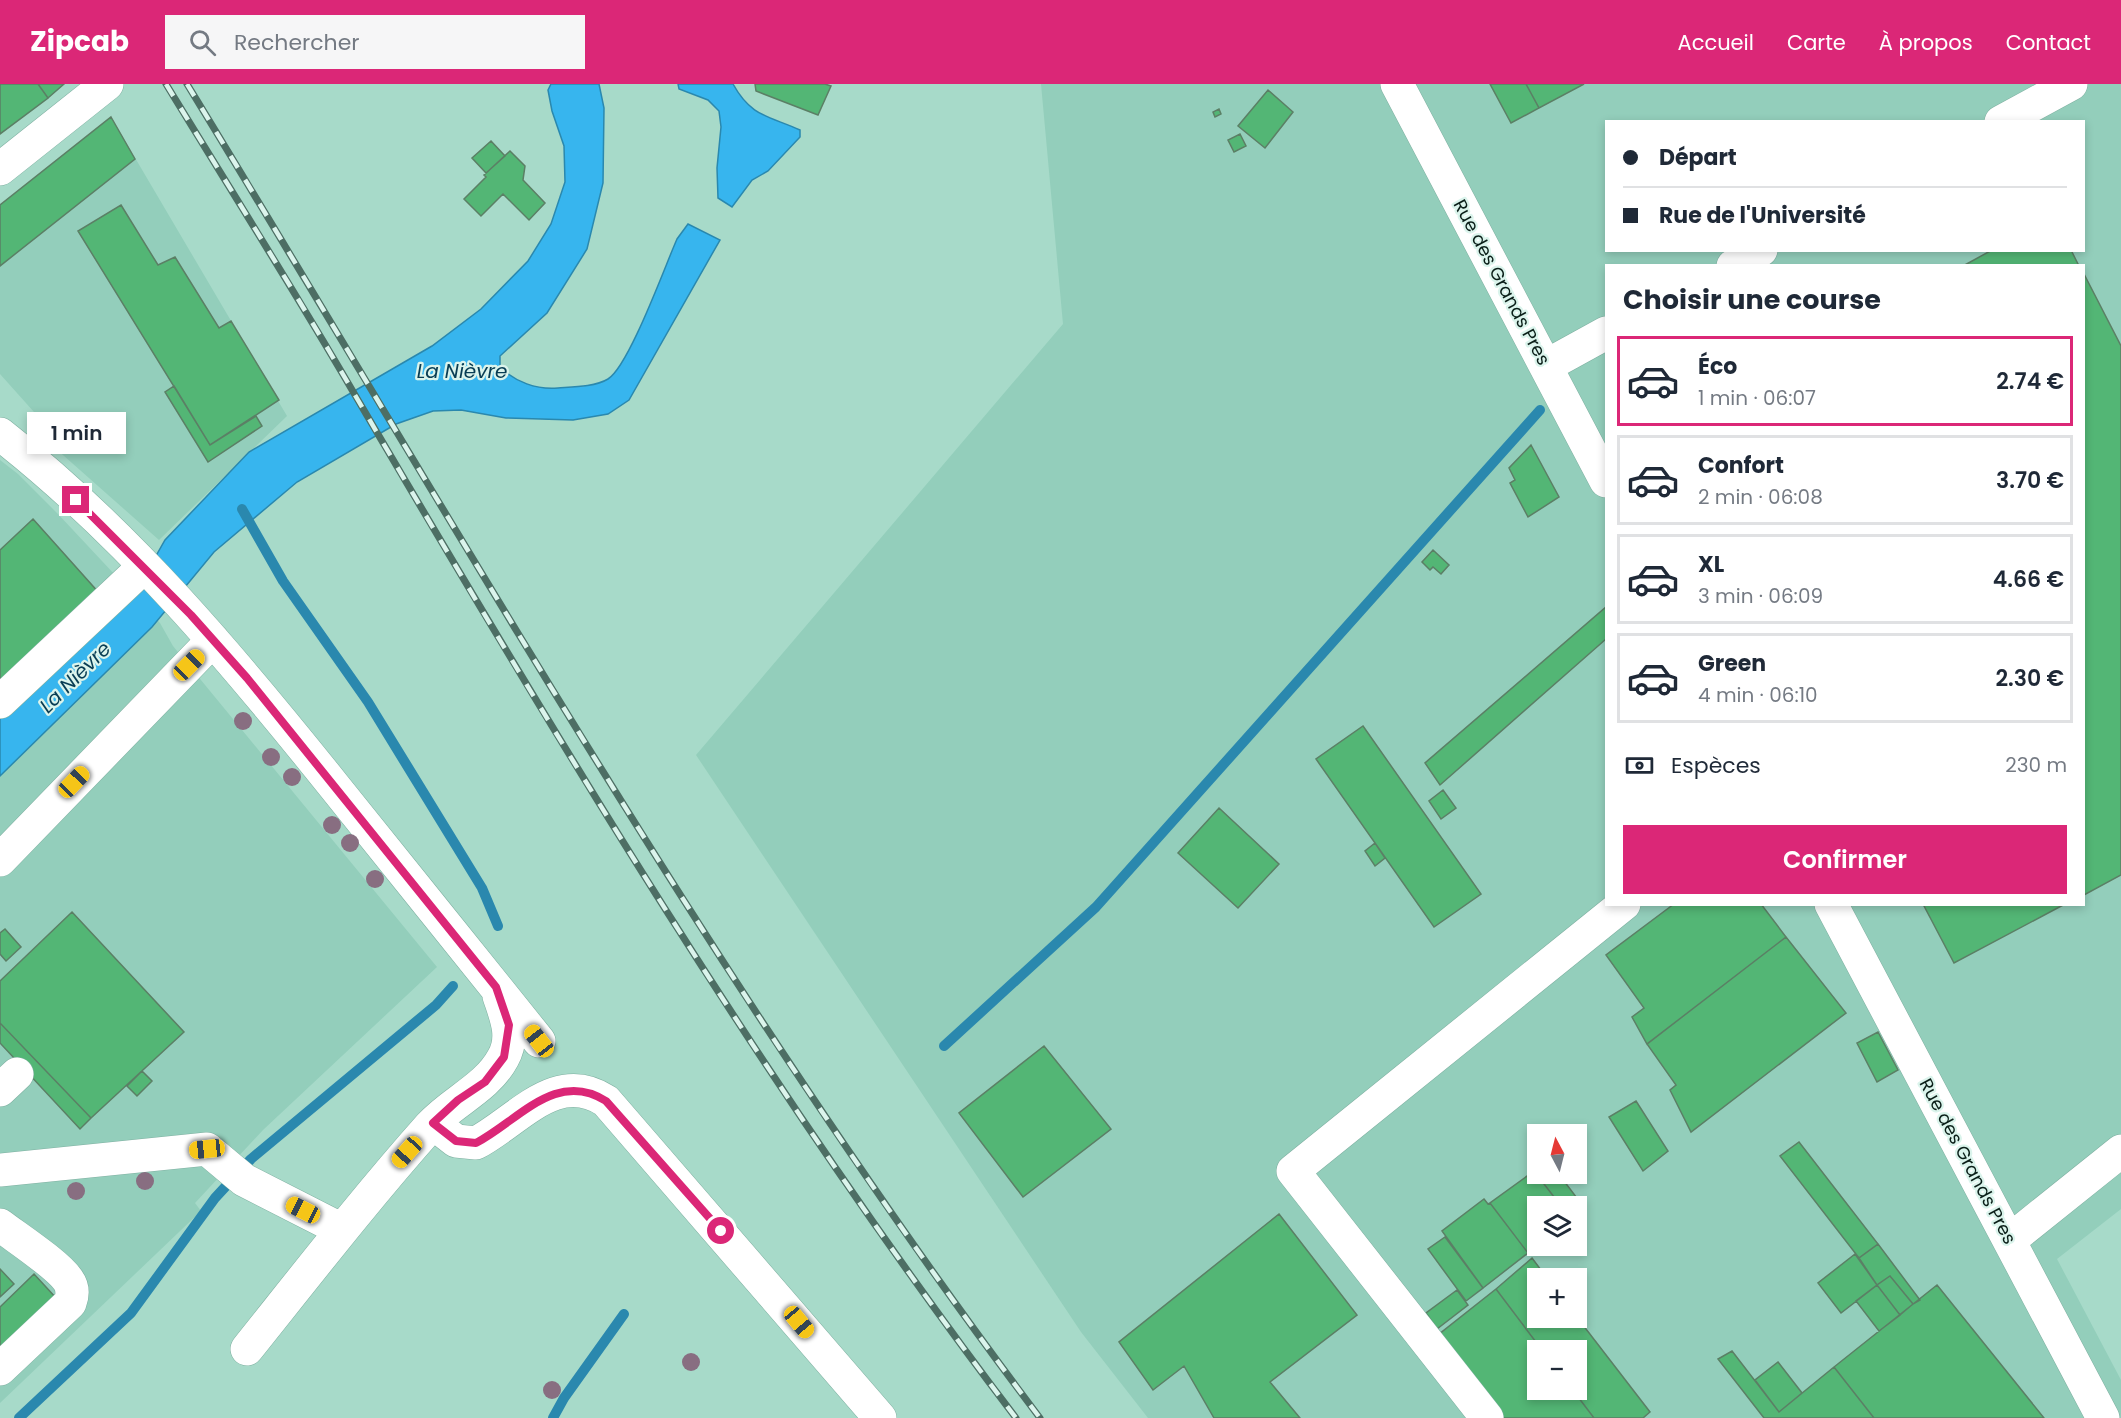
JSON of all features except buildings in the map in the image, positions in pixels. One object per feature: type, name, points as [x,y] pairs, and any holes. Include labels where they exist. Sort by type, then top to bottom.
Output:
[{"type":"street","points":[[0,169],[107,84]]},
{"type":"street","name":"Rue des Grands Pres","points":[[1397,84],[1605,479]]},
{"type":"street","points":[[2005,120],[2071,84]]},
{"type":"street","points":[[1736,264],[1758,252]]},
{"type":"street","points":[[1546,366],[1605,334]]},
{"type":"street","points":[[0,434],[34,461],[132,563],[191,615],[255,687],[539,1041]]},
{"type":"street","points":[[0,702],[132,563]]},
{"type":"street","points":[[0,860],[213,640]]},
{"type":"street","points":[[1487,1418],[1293,1171],[1622,906]]},
{"type":"street","name":"Rue des Grands Pres","points":[[1832,906],[2103,1418]]},
{"type":"street","points":[[247,1349],[342,1230],[433,1123],[458,1100],[485,1082],[504,1057],[509,1025],[496,987]]},
{"type":"street","points":[[433,1123],[456,1141],[476,1143],[540,1100],[556,1093],[575,1089],[591,1091],[606,1101],[880,1418]]},
{"type":"street","points":[[0,1170],[207,1149],[236,1174],[342,1230]]},
{"type":"street","points":[[2010,1240],[2121,1151]]},
{"type":"street","points":[[0,1225],[64,1275],[72,1289],[72,1296],[70,1303],[0,1369]]},
{"type":"shaded area","points":[[1041,84],[2121,84],[2121,1209],[2057,1259],[2121,1380],[2121,1418],[1148,1418],[1081,1332],[696,755],[1063,324]]},
{"type":"shaded area","points":[[111,117],[287,416],[159,540],[46,440],[51,431],[0,374],[0,205]]},
{"type":"shaded area","points":[[0,460],[18,474],[58,514],[160,623],[173,646],[437,967],[263,1130],[195,1203],[201,1211],[0,1403]]},
{"type":"water","name":"La Nièvre","points":[[551,84],[599,84],[604,108],[603,183],[587,249],[547,313],[500,356],[500,367],[519,381],[542,388],[584,386],[608,379],[617,370],[636,336],[677,239],[688,224],[720,240],[629,400],[608,414],[573,420],[506,418],[461,410],[433,411],[396,424],[297,482],[214,552],[152,627],[0,776],[0,718],[132,598],[165,540],[249,452],[432,346],[481,309],[528,261],[551,224],[565,182],[564,146],[552,111],[548,90]]},
{"type":"water","points":[[678,84],[733,84],[754,109],[800,130],[800,137],[768,171],[752,180],[732,207],[718,198],[717,168],[721,127],[719,111],[708,100],[679,89]]},
{"type":"waterway","points":[[944,1046],[1096,907],[1540,410]]},
{"type":"waterway","points":[[242,509],[283,581],[368,702],[482,888],[498,926]]},
{"type":"waterway","points":[[19,1418],[131,1313],[215,1198],[251,1159],[436,1005],[453,986]]},
{"type":"waterway","points":[[553,1418],[564,1398],[624,1314]]},
{"type":"railway","points":[[166,84],[666,911],[836,1168],[924,1294],[1016,1418]]},
{"type":"railway","points":[[187,84],[494,593],[702,929],[811,1095],[923,1258],[1040,1418]]},
{"type":"route","points":[[76,500],[191,615],[247,678],[496,987],[509,1025],[508,1044],[504,1057],[485,1082],[458,1100],[433,1123],[456,1141],[476,1143],[540,1100],[556,1093],[575,1089],[591,1091],[606,1101],[721,1231]]}]
